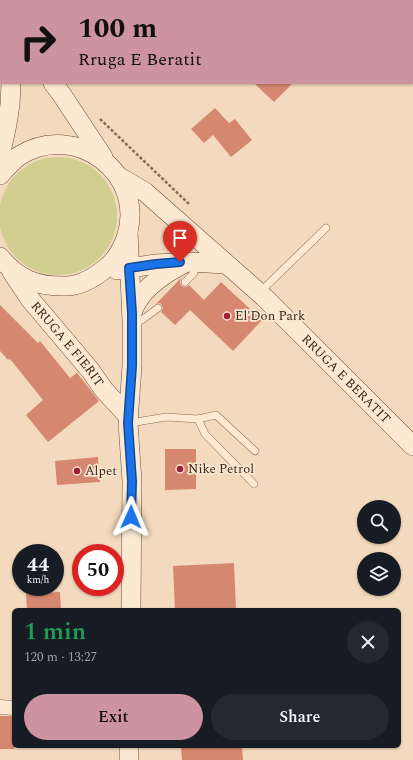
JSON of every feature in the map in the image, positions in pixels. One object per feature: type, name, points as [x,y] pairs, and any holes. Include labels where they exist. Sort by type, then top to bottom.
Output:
[{"type":"main road","points":[[0,156],[10,105],[11,84]]},
{"type":"main road","points":[[54,84],[125,189],[128,203],[130,218],[128,232],[132,317],[132,366],[128,419],[132,481],[130,608]]},
{"type":"main road","points":[[0,132],[4,125],[10,105]]},
{"type":"main road","name":"RRUGA E BERATIT","points":[[19,156],[31,150],[58,144],[84,149],[97,155],[112,170],[145,192],[259,293],[413,446]]},
{"type":"main road","points":[[0,161],[19,156]]},
{"type":"main road","points":[[0,175],[8,165],[19,156]]},
{"type":"main road","points":[[3,260],[23,278],[38,284],[53,287],[69,286],[84,282],[98,275],[110,265],[123,246],[128,232]]},
{"type":"main road","name":"RRUGA E FIERIT","points":[[3,260],[30,299],[90,370],[128,419]]},
{"type":"main road","points":[[98,275],[156,264],[191,262],[226,264]]},
{"type":"main road","points":[[132,317],[137,301],[152,284],[171,270],[191,262]]},
{"type":"main road","points":[[129,748],[129,760]]},
{"type":"street","points":[[0,707],[12,708]]},
{"type":"lane","points":[[259,293],[326,228]]},
{"type":"lane","points":[[185,282],[194,273],[191,262]]},
{"type":"lane","points":[[132,317],[142,320],[158,308]]},
{"type":"lane","points":[[128,419],[166,417],[198,419],[216,415],[255,451]]},
{"type":"lane","points":[[198,419],[205,434],[254,484]]},
{"type":"shaded area","points":[[58,157],[80,162],[91,167],[107,183],[112,194],[117,216],[112,238],[107,249],[91,265],[80,270],[58,275],[36,270],[25,265],[9,249],[4,238],[-1,216],[4,194],[9,183],[25,167],[36,162]]},
{"type":"building","points":[[255,84],[292,84],[274,102]]},
{"type":"building","points":[[215,108],[229,123],[235,119],[252,140],[231,157],[213,135],[204,143],[191,129]]},
{"type":"building","name":"El'Don Park","points":[[181,278],[180,283],[182,286],[186,287],[189,285],[204,300],[221,282],[262,320],[233,351],[190,310],[175,325],[161,312],[163,308],[162,305],[160,303],[156,304]]},
{"type":"building","points":[[0,305],[38,343],[40,341],[70,378],[77,373],[99,401],[48,442],[26,415],[43,400],[10,359],[8,360],[0,351]]},
{"type":"building","name":"Nike Petrol","points":[[165,449],[196,449],[196,489],[165,490]]},
{"type":"building","name":"Alpet","points":[[98,457],[100,482],[57,485],[55,461]]},
{"type":"building","points":[[234,563],[236,608],[175,608],[173,566]]},
{"type":"building","points":[[26,596],[60,596],[61,608],[27,608]]},
{"type":"building","points":[[0,716],[12,716],[12,748],[14,749],[0,749]]},
{"type":"building","points":[[181,748],[242,748],[243,760],[182,760]]},
{"type":"place","name":"El'Don Park","points":[[227,316]]},
{"type":"place","name":"Nike Petrol","points":[[180,469]]},
{"type":"place","name":"Alpet","points":[[77,471]]},
{"type":"route","points":[[131,517],[132,481],[128,423],[132,366],[132,313],[129,268],[180,262]]}]
